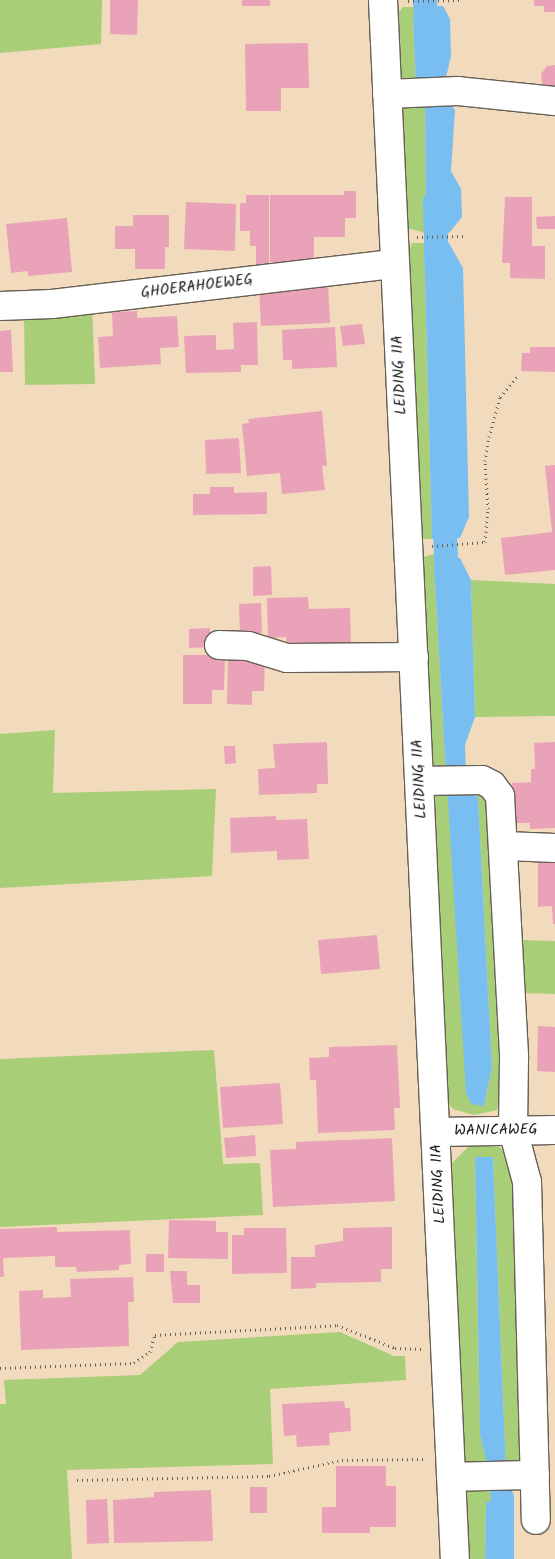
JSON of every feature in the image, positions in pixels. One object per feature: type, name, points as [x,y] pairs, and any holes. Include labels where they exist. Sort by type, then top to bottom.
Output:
[{"type":"street","name":"LEIDING 11A","points":[[383,1],[414,657],[426,781],[436,1132],[455,1559]]},
{"type":"street","points":[[387,94],[458,91],[555,101]]},
{"type":"street","name":"GHOERAHOEWEG","points":[[0,306],[52,304],[394,251]]},
{"type":"street","points":[[219,645],[248,646],[287,658],[414,657]]},
{"type":"street","points":[[426,781],[467,779],[487,782],[500,796],[505,846],[514,1058],[513,1130],[527,1182],[544,1428],[535,1475],[536,1520]]},
{"type":"street","points":[[505,846],[555,848]]},
{"type":"street","name":"WANICAWEG","points":[[436,1132],[555,1130]]},
{"type":"street","points":[[450,1468],[535,1475]]},
{"type":"path","points":[[383,1],[459,0]]},
{"type":"path","points":[[394,251],[467,236]]},
{"type":"path","points":[[408,548],[485,542],[488,509],[485,461],[489,437],[500,397],[516,377]]},
{"type":"path","points":[[0,1368],[134,1364],[150,1352],[154,1336],[337,1325],[395,1348],[447,1350]]},
{"type":"path","points":[[77,1480],[269,1476],[342,1460],[450,1468]]},
{"type":"green space","points":[[0,0],[102,0],[101,44],[0,53]]},
{"type":"green space","points":[[403,7],[419,7],[413,19],[416,86],[400,85],[398,13]]},
{"type":"green space","points":[[425,99],[426,233],[403,227],[399,104]]},
{"type":"green space","points":[[412,243],[424,243],[432,539],[422,539],[417,534],[408,255]]},
{"type":"green space","points":[[92,306],[95,384],[25,385],[24,313]]},
{"type":"green space","points":[[440,552],[434,565],[446,775],[431,772],[420,558]]},
{"type":"green space","points":[[471,580],[555,584],[555,716],[475,717]]},
{"type":"green space","points":[[55,730],[53,793],[216,789],[212,876],[0,888],[0,734]]},
{"type":"green space","points":[[447,785],[457,910],[484,1106],[492,1067],[478,798],[470,785],[493,793],[506,1062],[497,1110],[474,1115],[453,1109],[445,1100],[431,796]]},
{"type":"green space","points":[[520,940],[555,941],[555,994],[522,993]]},
{"type":"green space","points":[[214,1050],[223,1164],[260,1163],[263,1215],[0,1227],[0,1059]]},
{"type":"green space","points":[[472,1143],[499,1146],[509,1157],[515,1173],[525,1468],[506,1470],[493,1157],[475,1158],[480,1434],[488,1470],[461,1470],[450,1180],[451,1164]]},
{"type":"green space","points":[[340,1332],[394,1356],[405,1356],[406,1380],[270,1389],[273,1464],[67,1470],[72,1559],[0,1559],[0,1404],[6,1404],[4,1380],[140,1375],[178,1342]]},
{"type":"green space","points":[[490,1485],[491,1501],[486,1503],[485,1559],[465,1559],[463,1490]]},
{"type":"water","points":[[443,6],[450,19],[451,56],[444,86],[416,86],[413,19],[419,7]]},
{"type":"water","points":[[444,98],[455,110],[451,171],[461,189],[462,217],[449,233],[426,233],[425,99]]},
{"type":"water","points":[[424,243],[449,243],[463,268],[469,517],[460,538],[432,539]]},
{"type":"water","points":[[452,551],[454,557],[460,558],[471,580],[475,717],[465,745],[466,775],[446,775],[434,565],[440,552]]},
{"type":"water","points":[[447,785],[470,785],[478,798],[492,1067],[484,1106],[471,1104],[466,1093]]},
{"type":"water","points":[[475,1157],[493,1157],[506,1470],[488,1470],[480,1434]]},
{"type":"water","points":[[508,1484],[514,1495],[514,1559],[485,1559],[486,1502],[491,1501],[490,1485]]},
{"type":"building","points":[[110,0],[138,0],[137,35],[110,34]]},
{"type":"building","points":[[242,0],[270,0],[270,6],[242,6]]},
{"type":"building","points":[[534,0],[555,0],[555,12],[544,12],[544,6],[534,6]]},
{"type":"building","points":[[308,43],[309,88],[281,88],[281,111],[246,111],[245,44]]},
{"type":"building","points":[[555,65],[555,88],[550,89],[542,83],[541,74],[547,66]]},
{"type":"building","points":[[344,191],[356,191],[356,218],[345,218],[345,237],[314,237],[314,262],[270,262],[270,195],[344,195]]},
{"type":"building","points":[[246,195],[269,195],[269,266],[256,266],[256,246],[250,246],[250,231],[240,231],[240,203],[246,203]]},
{"type":"building","points":[[505,197],[532,197],[532,246],[545,246],[545,279],[510,278],[510,263],[502,263]]},
{"type":"building","points":[[186,202],[236,204],[235,251],[184,249]]},
{"type":"building","points":[[133,215],[169,215],[169,247],[165,247],[165,269],[135,269],[135,249],[115,249],[115,226],[133,226]]},
{"type":"building","points":[[555,216],[555,229],[537,229],[536,217]]},
{"type":"building","points":[[67,218],[72,272],[28,276],[28,271],[11,273],[6,224]]},
{"type":"building","points":[[328,283],[330,323],[261,326],[259,286]]},
{"type":"building","points":[[137,311],[137,318],[177,316],[179,347],[160,348],[161,364],[100,368],[98,337],[113,336],[112,312]]},
{"type":"building","points":[[257,322],[258,365],[241,365],[241,372],[186,373],[184,336],[216,335],[216,350],[234,349],[233,323]]},
{"type":"building","points":[[362,324],[365,344],[343,346],[340,326]]},
{"type":"building","points":[[335,327],[337,367],[292,369],[292,360],[283,360],[282,330]]},
{"type":"building","points":[[11,330],[13,372],[0,372],[0,331]]},
{"type":"building","points":[[530,347],[555,347],[555,372],[521,371],[522,353],[530,353]]},
{"type":"building","points":[[322,411],[327,466],[322,466],[325,490],[282,494],[280,473],[247,476],[242,424],[249,423],[248,419]]},
{"type":"building","points":[[239,438],[241,473],[206,474],[205,440]]},
{"type":"building","points":[[555,465],[555,570],[505,575],[501,538],[552,532],[545,466]]},
{"type":"building","points":[[210,487],[234,487],[234,493],[267,492],[267,514],[193,515],[193,494],[210,494]]},
{"type":"building","points":[[271,566],[272,595],[253,596],[253,567]]},
{"type":"building","points":[[308,597],[309,609],[350,608],[351,646],[287,648],[286,637],[268,638],[267,598]]},
{"type":"building","points":[[261,603],[262,633],[240,634],[239,604]]},
{"type":"building","points":[[210,628],[210,647],[189,648],[189,629]]},
{"type":"building","points":[[183,655],[225,655],[224,690],[212,690],[212,704],[183,704]]},
{"type":"building","points":[[228,658],[265,659],[264,691],[252,691],[252,705],[227,704]]},
{"type":"building","points":[[327,742],[328,784],[317,784],[317,793],[259,795],[258,769],[275,768],[273,744]]},
{"type":"building","points":[[555,742],[555,828],[530,829],[530,823],[514,823],[512,783],[531,782],[531,769],[535,769],[534,743]]},
{"type":"building","points":[[224,746],[235,746],[236,763],[225,764]]},
{"type":"building","points":[[276,816],[276,820],[307,819],[309,859],[277,860],[277,851],[231,853],[230,818]]},
{"type":"building","points":[[555,862],[555,924],[553,924],[552,906],[538,907],[538,863]]},
{"type":"building","points":[[377,935],[380,969],[321,974],[318,940]]},
{"type":"building","points":[[538,1026],[555,1027],[555,1072],[537,1071]]},
{"type":"building","points":[[397,1045],[400,1108],[394,1108],[395,1130],[318,1133],[316,1080],[310,1080],[309,1058],[329,1057],[329,1047]]},
{"type":"building","points":[[280,1083],[283,1124],[223,1128],[220,1087]]},
{"type":"building","points":[[255,1135],[256,1156],[226,1158],[224,1138]]},
{"type":"building","points":[[392,1138],[395,1201],[273,1207],[270,1150],[296,1149],[296,1142]]},
{"type":"building","points":[[169,1220],[216,1221],[216,1232],[228,1232],[228,1259],[168,1258]]},
{"type":"building","points":[[57,1227],[57,1232],[130,1230],[131,1264],[119,1265],[119,1270],[77,1272],[76,1267],[55,1267],[55,1256],[3,1258],[4,1277],[0,1277],[0,1229]]},
{"type":"building","points":[[392,1227],[392,1269],[381,1269],[381,1282],[316,1283],[316,1288],[291,1289],[291,1257],[315,1257],[315,1245],[343,1241],[343,1228]]},
{"type":"building","points":[[244,1228],[286,1228],[287,1273],[232,1274],[232,1235],[244,1235]]},
{"type":"building","points":[[146,1254],[164,1254],[164,1272],[146,1272]]},
{"type":"building","points":[[170,1271],[187,1271],[187,1285],[200,1285],[200,1303],[173,1303]]},
{"type":"building","points":[[133,1277],[134,1302],[128,1302],[129,1346],[21,1350],[19,1291],[43,1290],[43,1298],[71,1297],[70,1279]]},
{"type":"building","points":[[344,1401],[345,1408],[350,1408],[351,1431],[329,1433],[330,1445],[297,1447],[296,1435],[284,1436],[282,1404]]},
{"type":"building","points":[[336,1466],[386,1466],[386,1486],[396,1486],[396,1527],[370,1527],[370,1533],[322,1533],[322,1507],[336,1507]]},
{"type":"building","points":[[250,1487],[267,1487],[267,1513],[250,1513]]},
{"type":"building","points":[[211,1490],[213,1541],[114,1543],[113,1500],[154,1497],[154,1492]]},
{"type":"building","points":[[107,1499],[109,1543],[87,1544],[86,1500]]},
{"type":"waterway","points":[[425,0],[427,38]]},
{"type":"waterway","points":[[435,202],[437,275]]},
{"type":"waterway","points":[[444,506],[447,583]]}]
